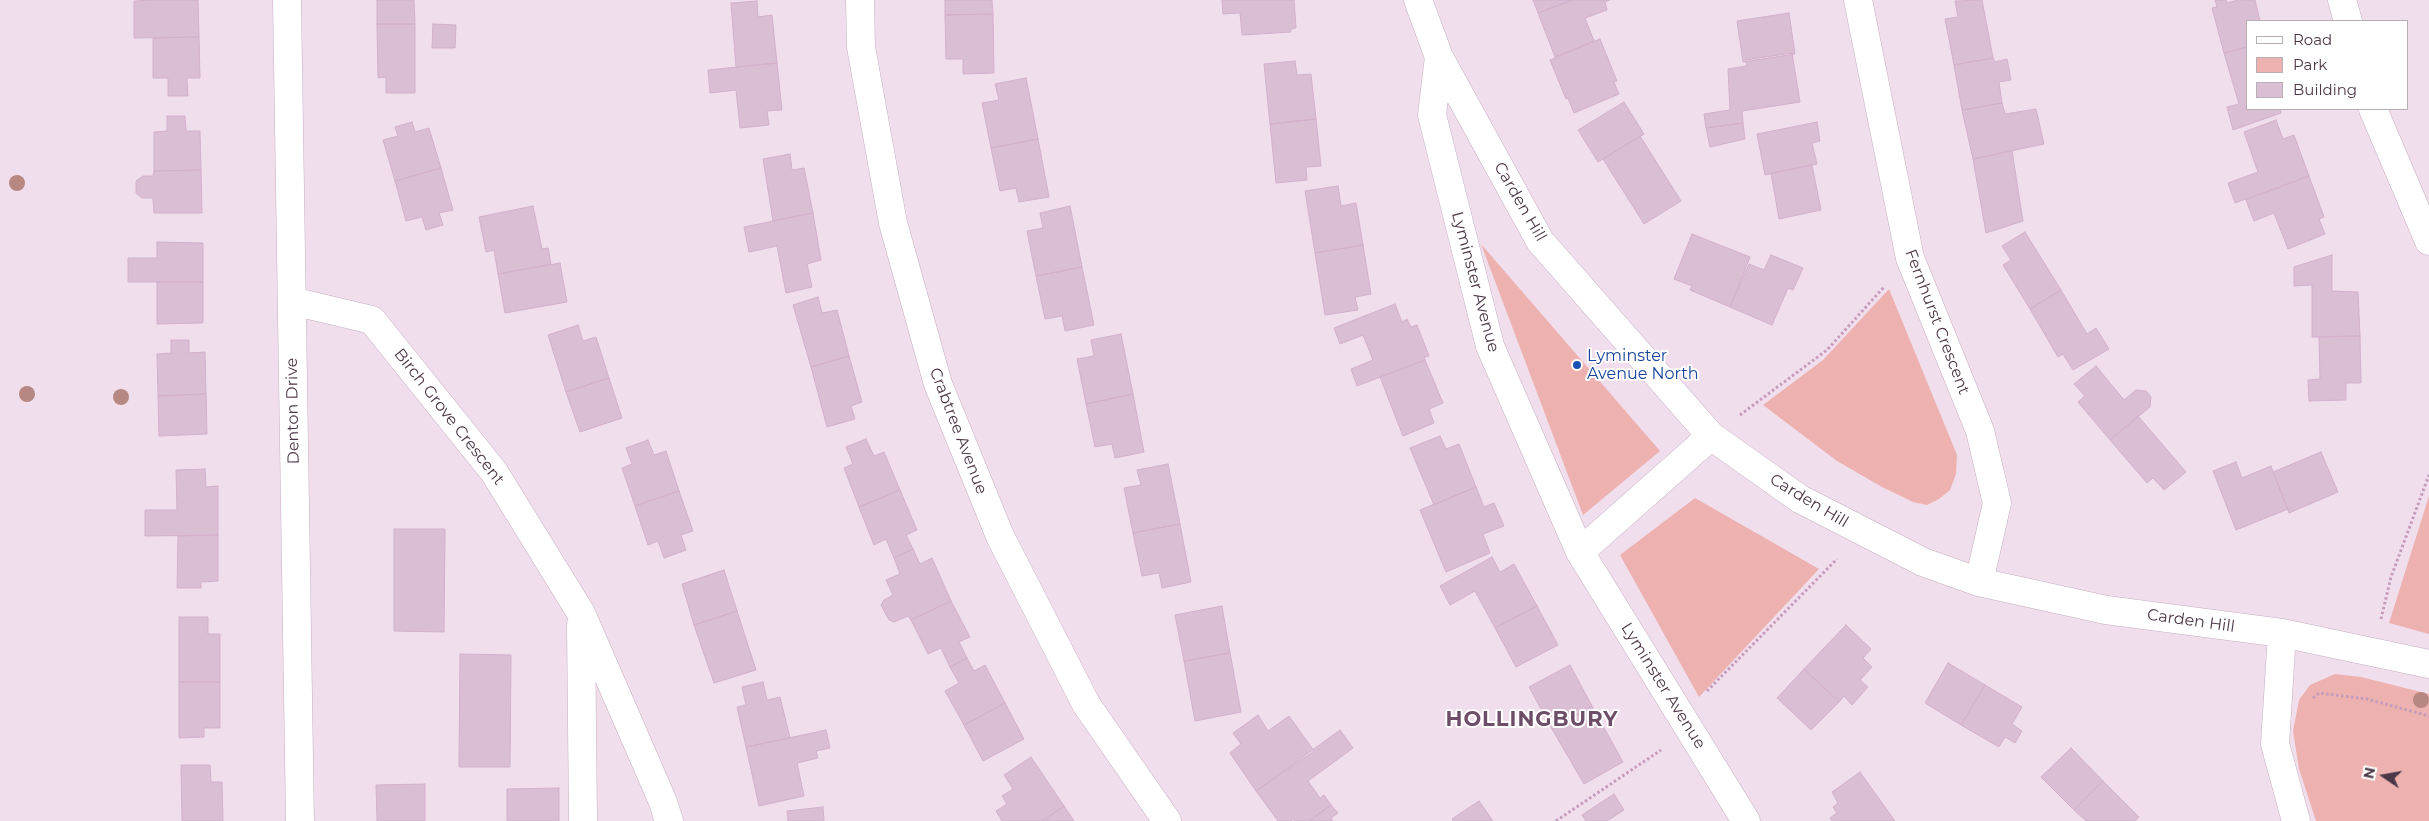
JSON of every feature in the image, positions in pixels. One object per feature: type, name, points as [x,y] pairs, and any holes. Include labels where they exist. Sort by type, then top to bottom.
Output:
[{"type":"street","name":"Denton Drive","points":[[287,0],[300,821]]},
{"type":"street","name":"Crabtree Avenue","points":[[860,0],[861,47],[893,223],[938,384],[1000,536],[1082,695],[1167,821]]},
{"type":"street","name":"Carden Hill","points":[[1418,0],[1439,57],[1540,240],[1711,436],[1800,499],[1863,533],[1923,562],[1979,582],[2106,610],[2282,634],[2373,651],[2429,664]]},
{"type":"street","name":"Fernhurst Crescent","points":[[1858,0],[1910,258],[1980,431],[1997,503],[1979,582]]},
{"type":"street","points":[[2342,0],[2348,20]]},
{"type":"street","name":"Lyminster Avenue","points":[[1439,57],[1432,116],[1490,346],[1580,552],[1746,821]]},
{"type":"street","points":[[2373,110],[2429,241]]},
{"type":"street","name":"Birch Grove Crescent","points":[[292,301],[372,320],[494,472],[581,614],[663,802],[669,821]]},
{"type":"street","points":[[1580,552],[1711,436]]},
{"type":"street","points":[[581,614],[583,821]]},
{"type":"street","points":[[2282,634],[2275,744],[2296,821]]},
{"type":"path","points":[[1711,436],[1827,350],[1910,258]]},
{"type":"path","points":[[2373,651],[2391,578],[2429,475]]},
{"type":"path","points":[[1556,821],[1686,723],[1863,533]]},
{"type":"path","points":[[2306,702],[2320,693],[2367,699],[2429,716]]},
{"type":"shaded area","points":[[0,0],[2429,0],[2429,821],[0,821]]},
{"type":"green space","points":[[1481,244],[1660,451],[1583,515]]},
{"type":"green space","points":[[1889,289],[1957,455],[1956,474],[1950,490],[1939,499],[1927,505],[1913,502],[1882,487],[1837,461],[1763,405],[1823,360]]},
{"type":"green space","points":[[2429,496],[2429,634],[2389,623]]},
{"type":"green space","points":[[1695,498],[1819,569],[1699,697],[1620,555]]},
{"type":"green space","points":[[2335,674],[2361,677],[2429,694],[2429,821],[2316,821],[2299,769],[2293,731],[2299,700],[2310,685]]},
{"type":"building","points":[[198,0],[199,37],[134,38],[134,1]]},
{"type":"building","points":[[377,0],[414,0],[415,24],[377,24]]},
{"type":"building","points":[[945,0],[992,0],[993,14],[945,15]]},
{"type":"building","points":[[1222,0],[1294,0],[1296,28],[1291,29],[1291,32],[1242,35],[1240,13],[1223,14]]},
{"type":"building","points":[[1533,0],[1572,0],[1538,13]]},
{"type":"building","points":[[1572,0],[1610,0],[1605,2],[1607,10],[1585,18],[1594,41],[1555,57],[1538,13]]},
{"type":"building","points":[[1982,0],[1993,58],[1954,65],[1945,19],[1958,17],[1955,1]]},
{"type":"building","points":[[2215,0],[2226,0],[2227,3],[2238,0],[2255,0],[2260,20],[2246,20],[2246,48],[2224,53],[2212,8],[2217,7]]},
{"type":"building","points":[[757,1],[758,17],[772,15],[777,63],[736,67],[731,3]]},
{"type":"building","points":[[1789,13],[1795,54],[1743,62],[1737,21]]},
{"type":"building","points":[[993,14],[994,73],[963,74],[963,59],[946,59],[945,15]]},
{"type":"building","points":[[377,24],[415,24],[415,93],[386,93],[386,77],[378,78]]},
{"type":"building","points":[[433,24],[456,25],[455,48],[432,48]]},
{"type":"building","points":[[199,37],[200,78],[187,78],[188,96],[168,96],[168,78],[153,78],[153,38]]},
{"type":"building","points":[[1600,39],[1617,81],[1614,82],[1619,94],[1574,113],[1568,98],[1566,99],[1550,60]]},
{"type":"building","points":[[2246,48],[2246,110],[2280,110],[2281,113],[2233,130],[2227,107],[2239,104],[2224,53]]},
{"type":"building","points":[[1792,53],[1800,102],[1742,111],[1743,123],[1706,128],[1704,114],[1730,110],[1728,69],[1747,66],[1746,60]]},
{"type":"building","points":[[1993,58],[1995,62],[2007,59],[2011,80],[1999,82],[2002,103],[1962,110],[1954,65]]},
{"type":"building","points":[[1295,61],[1297,75],[1311,74],[1316,119],[1270,124],[1264,64]]},
{"type":"building","points":[[777,63],[782,110],[767,111],[769,125],[740,128],[736,90],[710,93],[708,70]]},
{"type":"building","points":[[1026,78],[1038,139],[991,148],[982,103],[999,100],[995,84]]},
{"type":"building","points":[[1624,102],[1644,134],[1598,162],[1578,130]]},
{"type":"building","points":[[2002,103],[2005,114],[2036,109],[2044,144],[1973,159],[1962,110]]},
{"type":"building","points":[[167,116],[185,116],[186,131],[200,131],[201,170],[154,171],[154,132],[167,131]]},
{"type":"building","points":[[1316,119],[1321,166],[1306,167],[1307,180],[1276,183],[1270,124]]},
{"type":"building","points":[[2276,120],[2283,139],[2294,135],[2309,176],[2235,203],[2228,183],[2258,172],[2244,132]]},
{"type":"building","points":[[412,122],[415,132],[429,128],[441,168],[395,181],[383,140],[398,136],[395,127]]},
{"type":"building","points":[[1817,122],[1820,141],[1812,143],[1817,164],[1765,175],[1757,134]]},
{"type":"building","points":[[1743,123],[1745,139],[1710,147],[1706,128]]},
{"type":"building","points":[[1640,136],[1681,201],[1644,224],[1603,159]]},
{"type":"building","points":[[1038,139],[1049,197],[1019,202],[1016,188],[1000,191],[991,148]]},
{"type":"building","points":[[2012,151],[2023,221],[1986,233],[1973,159]]},
{"type":"building","points":[[790,154],[792,170],[804,168],[813,213],[773,221],[763,159]]},
{"type":"building","points":[[1812,165],[1821,210],[1779,219],[1771,173]]},
{"type":"building","points":[[441,168],[453,210],[439,213],[443,225],[426,230],[422,217],[406,221],[395,181]]},
{"type":"building","points":[[201,170],[202,213],[154,213],[153,198],[142,198],[136,193],[136,181],[143,176],[153,176],[154,171]]},
{"type":"building","points":[[2309,176],[2324,217],[2319,219],[2325,234],[2288,249],[2274,213],[2254,221],[2246,200]]},
{"type":"building","points":[[1338,186],[1341,206],[1356,203],[1363,245],[1315,253],[1305,191]]},
{"type":"building","points":[[533,206],[542,249],[548,248],[551,264],[498,274],[494,250],[486,252],[479,217]]},
{"type":"building","points":[[1070,206],[1082,267],[1036,276],[1027,231],[1043,228],[1040,213]]},
{"type":"building","points":[[813,213],[821,260],[807,264],[812,287],[786,293],[777,246],[749,252],[744,227]]},
{"type":"building","points":[[2025,232],[2061,290],[2030,309],[2003,265],[2011,260],[2002,246]]},
{"type":"building","points":[[1692,234],[1750,257],[1730,307],[1690,290],[1692,286],[1674,279]]},
{"type":"building","points":[[157,242],[203,243],[203,282],[128,282],[128,258],[157,258]]},
{"type":"building","points":[[1363,245],[1371,294],[1355,297],[1358,310],[1325,315],[1315,253]]},
{"type":"building","points":[[1771,255],[1803,268],[1793,290],[1788,288],[1772,325],[1730,307],[1749,264],[1764,270]]},
{"type":"building","points":[[2332,255],[2332,291],[2358,292],[2360,336],[2312,337],[2312,285],[2294,286],[2294,267]]},
{"type":"building","points":[[560,263],[567,302],[505,313],[498,274]]},
{"type":"building","points":[[1082,267],[1094,325],[1065,331],[1062,316],[1045,319],[1036,276]]},
{"type":"building","points":[[157,282],[203,282],[203,323],[157,324]]},
{"type":"building","points":[[2061,290],[2087,334],[2096,328],[2109,349],[2073,370],[2063,354],[2058,357],[2030,309]]},
{"type":"building","points":[[818,297],[822,313],[837,310],[849,356],[811,367],[793,305]]},
{"type":"building","points":[[1395,304],[1402,322],[1407,319],[1411,327],[1417,325],[1429,356],[1424,357],[1425,360],[1357,386],[1351,369],[1373,360],[1363,335],[1340,344],[1334,328]]},
{"type":"building","points":[[578,325],[583,341],[596,337],[609,378],[566,392],[548,335]]},
{"type":"building","points":[[1121,334],[1133,394],[1086,404],[1077,359],[1094,356],[1091,340]]},
{"type":"building","points":[[2360,336],[2361,383],[2346,383],[2346,400],[2309,401],[2308,380],[2320,379],[2319,337]]},
{"type":"building","points":[[171,340],[189,340],[189,353],[205,352],[206,394],[158,396],[157,354],[171,353]]},
{"type":"building","points":[[849,356],[862,402],[851,406],[855,419],[827,427],[811,367]]},
{"type":"building","points":[[1425,360],[1443,403],[1429,409],[1434,423],[1403,436],[1380,377]]},
{"type":"building","points":[[2096,366],[2124,400],[2136,390],[2146,391],[2151,397],[2150,407],[2110,440],[2078,402],[2085,396],[2074,384]]},
{"type":"building","points":[[609,378],[622,418],[580,432],[566,392]]},
{"type":"building","points":[[206,394],[207,434],[159,436],[158,396]]},
{"type":"building","points":[[1133,394],[1144,452],[1115,458],[1112,444],[1095,447],[1086,404]]},
{"type":"building","points":[[2138,416],[2186,472],[2164,490],[2153,478],[2147,483],[2110,440]]},
{"type":"building","points":[[1440,436],[1446,449],[1459,444],[1476,487],[1434,505],[1410,448]]},
{"type":"building","points":[[866,439],[874,456],[884,452],[900,490],[859,507],[844,468],[853,464],[846,447]]},
{"type":"building","points":[[648,440],[654,455],[666,451],[679,491],[635,506],[622,468],[632,464],[626,448]]},
{"type":"building","points":[[2321,452],[2338,492],[2289,513],[2273,472]]},
{"type":"building","points":[[2236,462],[2242,478],[2271,466],[2288,509],[2236,530],[2213,471]]},
{"type":"building","points":[[1168,464],[1180,524],[1133,533],[1124,488],[1141,485],[1137,470]]},
{"type":"building","points":[[205,469],[206,487],[218,486],[218,535],[145,536],[145,510],[177,510],[176,470]]},
{"type":"building","points":[[1476,487],[1484,507],[1494,503],[1504,526],[1483,534],[1490,553],[1446,572],[1420,510]]},
{"type":"building","points":[[900,490],[917,530],[906,535],[913,549],[894,558],[886,539],[874,545],[859,507]]},
{"type":"building","points":[[679,491],[693,531],[681,535],[686,550],[664,558],[658,541],[648,545],[635,506]]},
{"type":"building","points":[[1180,524],[1191,582],[1162,588],[1159,573],[1142,576],[1133,533]]},
{"type":"building","points":[[394,529],[445,529],[444,632],[394,631]]},
{"type":"building","points":[[218,535],[218,581],[201,582],[201,588],[177,588],[178,536]]},
{"type":"building","points":[[913,549],[920,564],[932,558],[951,601],[911,620],[908,616],[894,622],[889,620],[881,605],[884,600],[893,595],[886,580],[900,574],[894,558]]},
{"type":"building","points":[[1492,557],[1500,572],[1514,564],[1537,606],[1495,628],[1475,591],[1450,605],[1440,586]]},
{"type":"building","points":[[724,570],[737,611],[694,625],[682,584]]},
{"type":"building","points":[[951,601],[970,637],[959,642],[967,658],[950,667],[941,648],[928,654],[911,620]]},
{"type":"building","points":[[1222,606],[1230,653],[1184,661],[1175,615]]},
{"type":"building","points":[[1537,606],[1558,645],[1516,667],[1495,628]]},
{"type":"building","points":[[737,611],[756,670],[714,683],[694,625]]},
{"type":"building","points":[[179,617],[208,617],[208,634],[220,634],[220,682],[179,682]]},
{"type":"building","points":[[1846,625],[1871,649],[1863,658],[1872,667],[1860,680],[1868,687],[1852,705],[1844,696],[1839,702],[1804,669]]},
{"type":"building","points":[[1230,653],[1241,712],[1195,721],[1184,661]]},
{"type":"building","points":[[460,654],[511,655],[510,767],[459,767]]},
{"type":"building","points":[[967,658],[974,671],[985,665],[1005,703],[964,725],[945,691],[959,683],[950,667]]},
{"type":"building","points":[[1948,663],[1985,685],[1961,725],[1925,703]]},
{"type":"building","points":[[1570,665],[1592,706],[1552,729],[1529,687]]},
{"type":"building","points":[[1804,669],[1839,702],[1811,730],[1777,698]]},
{"type":"building","points":[[179,682],[220,682],[220,728],[204,728],[204,737],[179,738]]},
{"type":"building","points":[[763,682],[767,700],[780,697],[790,738],[746,747],[737,707],[746,705],[742,687]]},
{"type":"building","points":[[1985,685],[2022,707],[2012,724],[2022,731],[2015,743],[2005,737],[1999,747],[1961,725]]},
{"type":"building","points":[[1005,703],[1024,739],[983,761],[964,725]]},
{"type":"building","points":[[1592,706],[1623,762],[1584,784],[1552,729]]},
{"type":"building","points":[[1258,715],[1268,731],[1289,716],[1314,751],[1256,791],[1230,753],[1241,744],[1233,733]]},
{"type":"building","points":[[826,730],[830,748],[816,751],[818,758],[797,763],[804,796],[759,806],[746,747]]},
{"type":"building","points":[[1340,730],[1353,748],[1308,781],[1320,798],[1324,795],[1331,805],[1309,821],[1295,821],[1294,819],[1291,821],[1278,821],[1256,791]]},
{"type":"building","points":[[2071,748],[2103,781],[2074,810],[2041,777]]},
{"type":"building","points":[[1031,757],[1064,806],[1042,821],[1002,821],[996,811],[1007,804],[1002,796],[1013,789],[1004,775]]},
{"type":"building","points":[[181,765],[210,765],[211,782],[222,782],[223,821],[182,821]]},
{"type":"building","points":[[1860,772],[1895,821],[1832,821],[1830,818],[1837,813],[1833,807],[1838,803],[1832,792]]},
{"type":"building","points":[[2103,781],[2139,817],[2135,821],[2086,821],[2074,810]]},
{"type":"building","points":[[425,784],[425,821],[377,821],[376,785]]},
{"type":"building","points":[[559,788],[559,821],[507,821],[507,789]]},
{"type":"building","points":[[1614,794],[1624,810],[1607,821],[1586,821],[1582,815]]},
{"type":"building","points":[[1479,801],[1493,821],[1453,821],[1452,819]]},
{"type":"building","points":[[1331,805],[1338,813],[1331,818],[1333,821],[1309,821]]},
{"type":"building","points":[[1064,806],[1074,821],[1042,821]]},
{"type":"building","points":[[823,807],[824,821],[788,821],[787,811]]},
{"type":"place","name":"Lyminster Avenue North","points":[[1577,365]]},
{"type":"district","name":"HOLLINGBURY","points":[[1532,720]]}]
